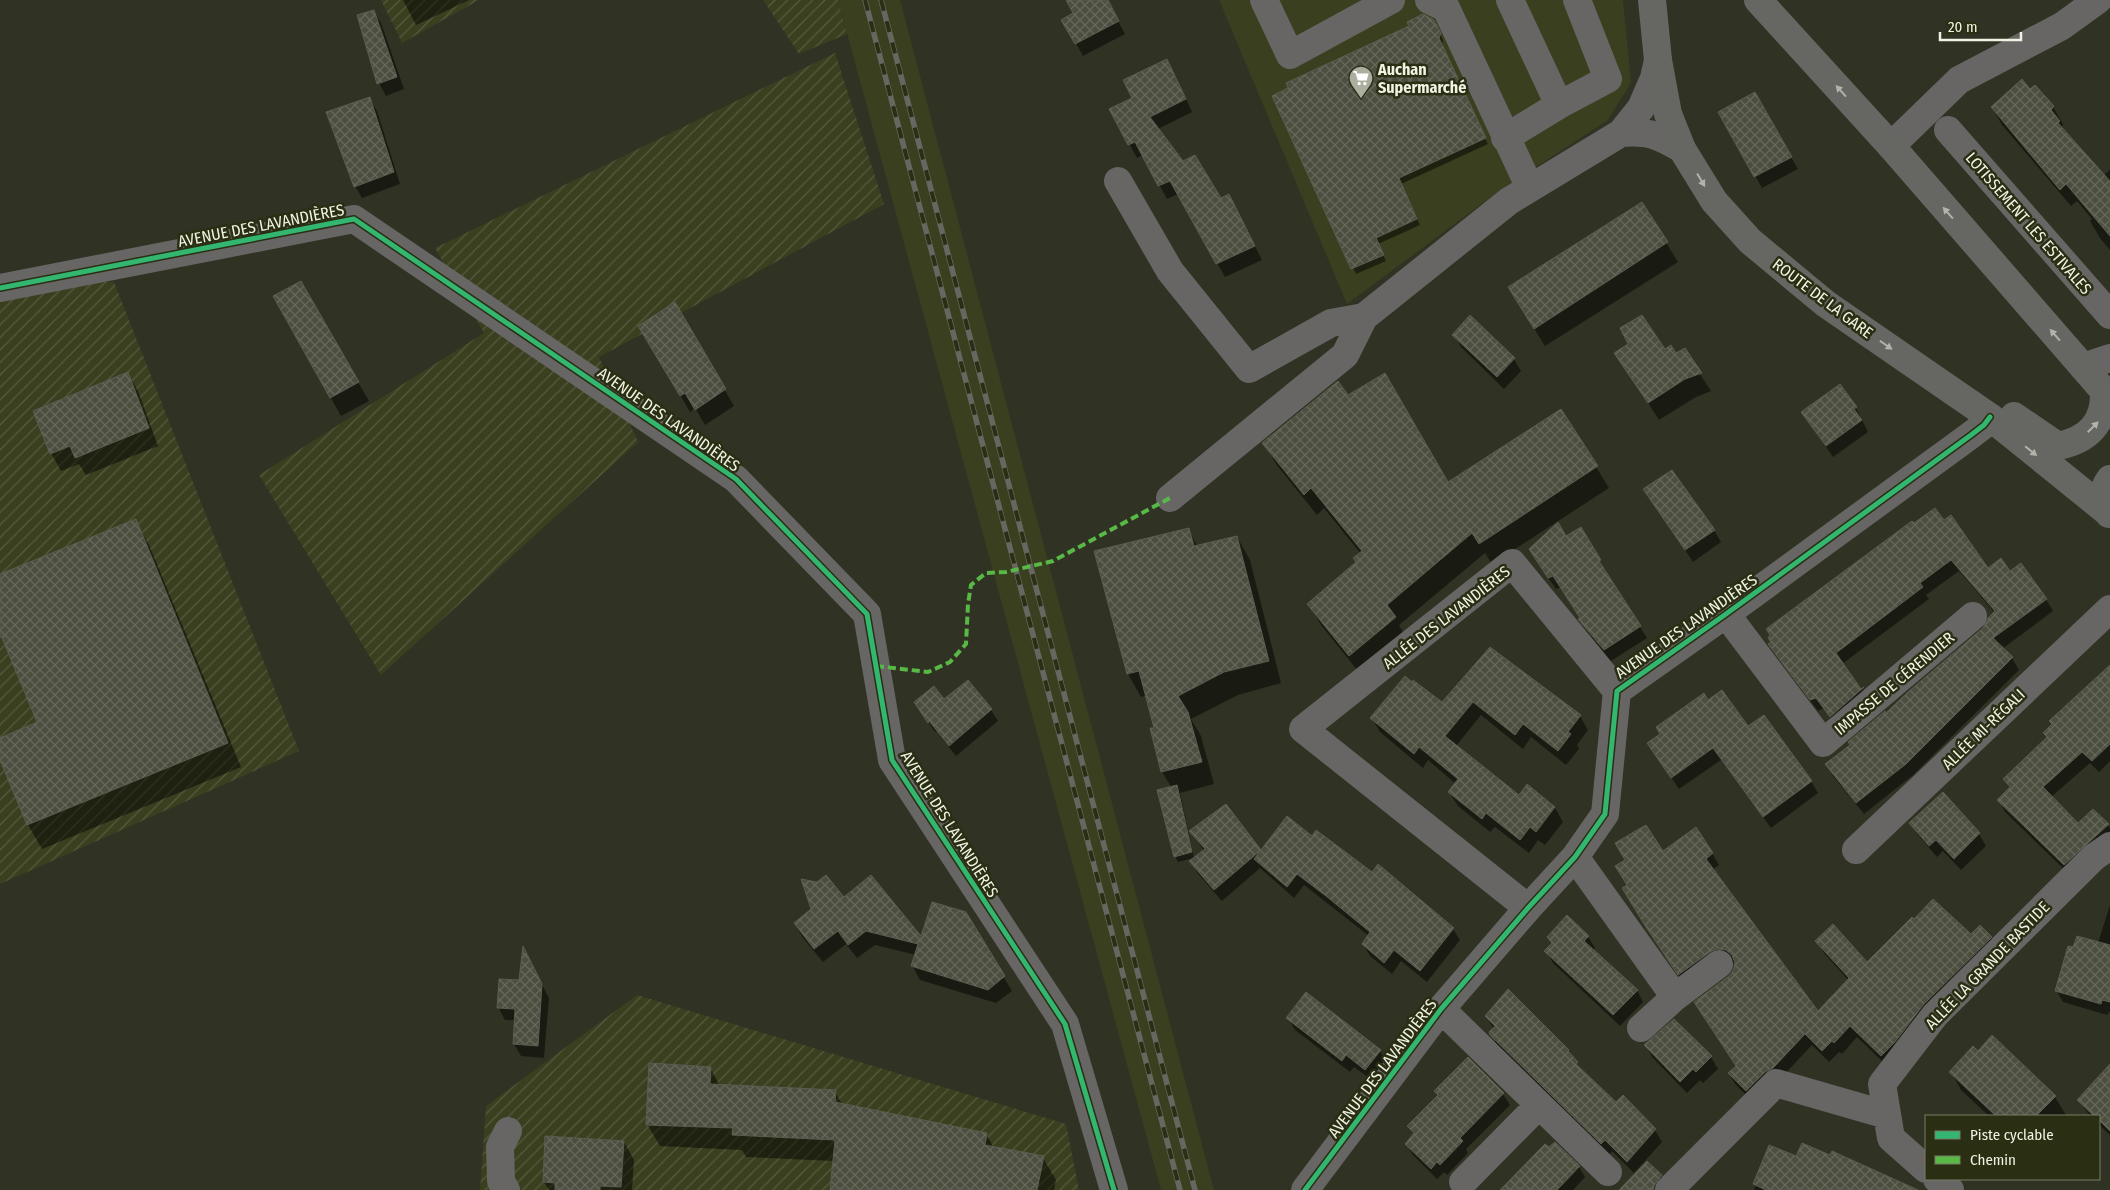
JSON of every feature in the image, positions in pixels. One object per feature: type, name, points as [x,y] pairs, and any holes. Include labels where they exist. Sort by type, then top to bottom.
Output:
[{"type":"main road","name":"ROUTE DE LA GARE","points":[[1652,0],[1658,60],[1668,114],[1682,149],[1714,201],[1750,241],[1826,304],[1990,417],[2110,514]]},
{"type":"main road","points":[[1742,0],[1779,36],[1796,41]]},
{"type":"main road","points":[[1758,0],[1891,146],[2107,395],[2100,420],[2092,430],[2073,443],[2058,446],[2015,416],[1990,417]]},
{"type":"main road","points":[[2110,479],[2106,484],[2104,502],[2110,514]]},
{"type":"street","points":[[1264,0],[1290,56],[1391,0]]},
{"type":"street","points":[[1510,0],[1559,105]]},
{"type":"street","points":[[1505,138],[1559,105],[1608,79],[1577,0]]},
{"type":"street","points":[[1891,146],[1959,80],[2062,26],[2098,0]]},
{"type":"street","points":[[1446,3],[1505,138],[1530,188]]},
{"type":"street","points":[[1170,498],[1344,355],[1364,317],[1509,201],[1621,133],[1641,108],[1654,78],[1658,60]]},
{"type":"street","name":"LOTISSEMENT LES ESTIVALES","points":[[1948,130],[2110,316]]},
{"type":"street","points":[[1621,133],[1642,132],[1664,138],[1682,149]]},
{"type":"street","points":[[1118,181],[1170,271],[1249,369],[1331,323],[1364,317]]},
{"type":"street","name":"AVENUE DES LAVANDIÈRES","points":[[0,288],[354,219],[736,479],[867,614],[892,760],[1065,1024],[1114,1190]]},
{"type":"street","points":[[2083,367],[2110,358]]},
{"type":"street","name":"AVENUE DES LAVANDIÈRES","points":[[1305,1190],[1441,1009],[1528,908],[1575,857],[1604,814],[1617,690],[1726,614],[1984,425],[1990,417]]},
{"type":"street","name":"ALLÉE DES LAVANDIÈRES","points":[[1528,908],[1303,729],[1512,563],[1617,690]]},
{"type":"street","name":"ALLÉE MI-RÉGALI","points":[[1856,850],[2110,610]]},
{"type":"street","name":"IMPASSE DE CÉRENDIER","points":[[1726,614],[1823,743],[1973,616]]},
{"type":"street","name":"ALLÉE LA GRANDE BASTIDE","points":[[1925,1168],[1890,1138],[1882,1084],[1935,1015],[2094,857],[2110,846]]},
{"type":"street","points":[[1575,857],[1675,997]]},
{"type":"street","points":[[1641,1028],[1675,997],[1719,964]]},
{"type":"street","points":[[1441,1009],[1608,1172]]},
{"type":"street","points":[[1669,1190],[1776,1083],[1887,1115]]},
{"type":"street","points":[[1463,1182],[1539,1105]]},
{"type":"street","points":[[506,1190],[501,1181],[500,1147],[508,1131]]},
{"type":"street","points":[[1938,1180],[1950,1190]]},
{"type":"shaded area","points":[[381,0],[479,0],[402,43]]},
{"type":"shaded area","points":[[763,0],[838,0],[847,34],[799,54]]},
{"type":"shaded area","points":[[838,0],[900,0],[1214,1190],[1161,1190]]},
{"type":"shaded area","points":[[1219,0],[1623,0],[1631,83],[1608,120],[1499,191],[1347,304]]},
{"type":"shaded area","points":[[835,53],[884,204],[599,357],[638,442],[381,675],[259,475],[484,333],[435,248]]},
{"type":"shaded area","points":[[0,276],[114,282],[299,751],[0,884]]},
{"type":"shaded area","points":[[637,995],[1066,1124],[1079,1190],[480,1190],[486,1106]]},
{"type":"building","points":[[1066,0],[1108,0],[1119,21],[1075,44],[1061,20],[1073,13]]},
{"type":"building","points":[[374,10],[397,77],[377,84],[357,15]]},
{"type":"building","points":[[1423,14],[1434,20],[1441,33],[1439,38],[1486,138],[1399,178],[1417,219],[1376,238],[1384,255],[1351,269],[1272,96],[1288,88],[1286,83],[1409,26],[1407,22]]},
{"type":"building","points":[[1167,59],[1186,99],[1150,117],[1183,161],[1195,155],[1221,198],[1229,194],[1255,246],[1216,264],[1170,181],[1158,186],[1135,142],[1128,145],[1109,109],[1132,98],[1123,80]]},
{"type":"building","points":[[2022,79],[2030,89],[2035,85],[2054,106],[2051,110],[2060,121],[2058,123],[2110,181],[2110,236],[2066,184],[2060,190],[1991,107]]},
{"type":"building","points":[[1755,92],[1792,157],[1754,177],[1718,112]]},
{"type":"building","points":[[370,97],[394,172],[354,187],[326,112]]},
{"type":"building","points":[[1642,202],[1668,242],[1534,329],[1508,287]]},
{"type":"building","points":[[301,281],[359,382],[330,398],[273,296]]},
{"type":"building","points":[[675,302],[726,389],[695,410],[685,393],[680,396],[638,326]]},
{"type":"building","points":[[1470,315],[1515,358],[1497,377],[1452,335]]},
{"type":"building","points":[[1642,315],[1665,349],[1671,345],[1676,353],[1685,348],[1702,373],[1685,379],[1648,403],[1614,353],[1628,344],[1620,328]]},
{"type":"building","points":[[128,372],[149,428],[75,458],[70,446],[50,454],[33,411]]},
{"type":"building","points":[[1385,373],[1448,482],[1561,409],[1598,466],[1479,544],[1472,533],[1387,605],[1396,617],[1349,656],[1307,604],[1356,562],[1353,558],[1362,551],[1311,488],[1304,495],[1262,443],[1338,381],[1348,395]]},
{"type":"building","points":[[1840,384],[1857,407],[1854,409],[1862,420],[1826,446],[1801,412]]},
{"type":"building","points":[[1672,470],[1715,530],[1685,550],[1643,489]]},
{"type":"building","points":[[1935,508],[1944,520],[1951,515],[1988,568],[2001,558],[2010,571],[2021,563],[2047,599],[1993,638],[2013,657],[1906,764],[1856,803],[1825,764],[1850,745],[1848,742],[1885,711],[1886,713],[1983,628],[1988,618],[1995,611],[1951,560],[1920,583],[1923,587],[1836,653],[1861,689],[1864,687],[1830,717],[1816,698],[1810,700],[1768,644],[1771,642],[1768,638],[1770,635],[1766,629],[1912,521],[1914,523]]},
{"type":"building","points":[[136,519],[228,743],[27,825],[0,760],[0,738],[37,722],[0,633],[0,574]]},
{"type":"building","points":[[1558,522],[1566,536],[1581,527],[1601,560],[1599,561],[1641,626],[1604,650],[1578,619],[1580,618],[1553,576],[1548,578],[1529,549]]},
{"type":"building","points":[[1189,528],[1194,546],[1237,536],[1269,661],[1224,672],[1178,696],[1188,712],[1202,762],[1161,772],[1150,728],[1154,728],[1139,671],[1127,674],[1094,551]]},
{"type":"building","points":[[1490,647],[1581,715],[1568,732],[1571,734],[1558,751],[1523,724],[1515,735],[1473,702],[1445,736],[1519,795],[1527,784],[1555,807],[1536,832],[1530,827],[1520,840],[1486,813],[1482,819],[1448,792],[1458,779],[1419,747],[1414,754],[1370,718],[1405,676],[1442,702]]},
{"type":"building","points":[[2110,665],[2110,744],[2092,761],[2082,752],[2043,787],[2078,823],[2093,809],[2109,824],[2064,865],[1997,800],[2010,787],[2003,779],[2047,737],[2043,733],[2052,724],[2049,721]]},
{"type":"building","points":[[968,680],[992,709],[949,746],[929,721],[928,723],[914,702],[934,686],[944,699]]},
{"type":"building","points":[[1722,690],[1748,726],[1764,715],[1812,781],[1763,817],[1713,748],[1671,778],[1647,743],[1660,734],[1656,727],[1704,693],[1708,700]]},
{"type":"building","points":[[1177,785],[1192,852],[1174,857],[1157,790]]},
{"type":"building","points":[[1943,792],[1980,833],[1954,859],[1936,840],[1929,846],[1909,823]]},
{"type":"building","points":[[1226,804],[1261,850],[1214,890],[1189,861],[1205,849],[1189,831]]},
{"type":"building","points":[[1287,816],[1312,836],[1316,830],[1372,872],[1378,864],[1454,928],[1420,971],[1394,950],[1384,963],[1362,944],[1370,932],[1326,896],[1297,874],[1287,887],[1254,859]]},
{"type":"building","points":[[1646,825],[1663,851],[1696,827],[1713,853],[1706,859],[1818,1011],[1849,978],[1815,941],[1833,924],[1867,962],[1933,899],[1971,934],[1980,925],[1992,937],[1924,1004],[1895,1042],[1881,1056],[1850,1026],[1834,1043],[1832,1041],[1822,1051],[1805,1034],[1773,1068],[1765,1072],[1746,1091],[1728,1073],[1736,1066],[1694,1002],[1729,976],[1733,971],[1735,963],[1732,955],[1726,950],[1717,949],[1678,975],[1622,888],[1627,885],[1615,866],[1625,860],[1615,843]]},
{"type":"building","points":[[826,875],[844,897],[871,875],[921,936],[932,902],[966,912],[1005,976],[988,990],[911,966],[918,944],[866,931],[848,945],[838,931],[814,949],[794,923],[811,909],[801,879],[817,882]]},
{"type":"building","points":[[1567,915],[1589,936],[1584,941],[1638,990],[1613,1015],[1544,951],[1552,943],[1547,937]]},
{"type":"building","points":[[2077,936],[2110,945],[2110,1002],[2102,1000],[2101,1004],[2055,991],[2068,946],[2073,947]]},
{"type":"building","points":[[523,946],[542,984],[538,1046],[513,1044],[515,1009],[497,1008],[499,979],[519,980]]},
{"type":"building","points":[[1508,989],[1569,1050],[1578,1062],[1576,1064],[1616,1102],[1623,1095],[1656,1129],[1627,1162],[1605,1140],[1601,1144],[1490,1035],[1489,1032],[1495,1026],[1485,1016]]},
{"type":"building","points":[[1306,992],[1381,1050],[1365,1070],[1346,1055],[1342,1061],[1286,1018]]},
{"type":"building","points":[[1674,1019],[1712,1056],[1696,1072],[1693,1069],[1680,1082],[1644,1045]]},
{"type":"building","points":[[1992,1035],[2056,1096],[2037,1115],[1995,1115],[1949,1072],[1973,1046],[1978,1051]]},
{"type":"building","points":[[1468,1057],[1504,1093],[1460,1138],[1463,1141],[1440,1165],[1437,1162],[1431,1169],[1405,1144],[1414,1133],[1407,1126],[1438,1095],[1434,1091]]},
{"type":"building","points":[[649,1063],[711,1067],[710,1084],[836,1090],[835,1102],[987,1133],[985,1145],[1044,1156],[1037,1190],[830,1190],[835,1140],[732,1135],[733,1128],[646,1125]]},
{"type":"building","points":[[2110,1064],[2110,1131],[2100,1121],[2100,1115],[2093,1115],[2077,1100]]},
{"type":"building","points":[[545,1136],[624,1141],[621,1187],[600,1186],[600,1190],[555,1190],[555,1183],[543,1182]]},
{"type":"building","points":[[1555,1142],[1580,1166],[1557,1190],[1500,1190],[1545,1144],[1549,1147]]},
{"type":"building","points":[[1802,1143],[1830,1155],[1832,1151],[1918,1190],[1766,1190],[1753,1184],[1769,1145],[1796,1156]]},
{"type":"building","points":[[1647,1161],[1662,1175],[1654,1186],[1654,1190],[1619,1190]]},
{"type":"railway","points":[[865,0],[1180,1190]]},
{"type":"railway","points":[[881,0],[1195,1190]]},
{"type":"marked path","points":[[876,666],[928,672],[950,662],[966,644],[971,585],[986,573],[1006,572],[1053,561],[1170,498]]},
{"type":"cycle path","points":[[0,288],[354,219],[736,479],[867,614],[892,760],[1065,1024],[1114,1190]]},
{"type":"cycle path","points":[[1305,1190],[1441,1009],[1528,908],[1575,857],[1605,814],[1617,691],[1971,435],[1984,425],[1990,417]]},
{"type":"place","name":"Auchan Supermarché","points":[[1361,99]]}]
